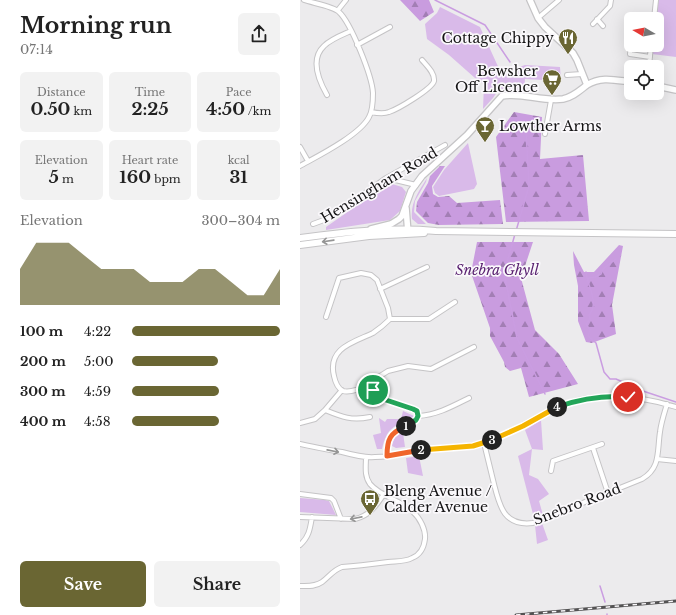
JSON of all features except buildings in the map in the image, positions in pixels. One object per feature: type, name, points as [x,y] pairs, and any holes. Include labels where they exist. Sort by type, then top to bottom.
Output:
[{"type":"highway","points":[[300,245],[406,231],[676,234]]},
{"type":"highway","name":"Hensingham Road","points":[[300,238],[359,232],[406,231]]},
{"type":"main road","points":[[530,0],[538,18],[545,27],[573,53],[587,85]]},
{"type":"main road","points":[[359,232],[391,224],[402,216],[411,191],[416,185],[432,166],[467,135],[502,96],[509,95],[551,100],[578,94],[587,85],[600,79],[607,78],[624,81]]},
{"type":"main road","points":[[664,87],[676,90]]},
{"type":"main road","points":[[406,206],[406,231]]},
{"type":"main road","points":[[402,216],[406,231]]},
{"type":"street","points":[[300,166],[361,128],[369,117],[373,106],[373,92],[357,45],[346,21],[338,10],[304,0]]},
{"type":"street","points":[[338,10],[346,0]]},
{"type":"street","points":[[538,18],[559,0]]},
{"type":"street","points":[[593,24],[610,6],[611,0]]},
{"type":"street","points":[[655,12],[656,0]]},
{"type":"street","points":[[597,19],[603,26]]},
{"type":"street","points":[[357,45],[390,27]]},
{"type":"street","points":[[327,95],[321,85],[317,70],[317,56],[323,46],[334,38],[351,31]]},
{"type":"street","points":[[630,52],[630,54],[650,57]]},
{"type":"street","points":[[649,60],[650,52]]},
{"type":"street","points":[[371,112],[388,113],[432,86],[434,80],[433,74],[422,60]]},
{"type":"street","points":[[567,75],[582,74]]},
{"type":"street","points":[[544,134],[551,100]]},
{"type":"street","name":"Hensingham Road","points":[[314,224],[332,217],[386,178],[445,145]]},
{"type":"street","points":[[300,147],[308,162]]},
{"type":"street","points":[[386,178],[416,185]]},
{"type":"street","points":[[380,289],[427,267]]},
{"type":"street","points":[[326,317],[339,278],[361,273],[371,275],[377,280],[388,308],[390,319]]},
{"type":"street","points":[[387,456],[388,443],[393,434],[413,423],[418,416],[417,411],[380,398],[370,388],[350,391],[342,390],[336,385],[332,366],[333,362],[342,348],[375,332],[390,319],[429,319],[454,302]]},
{"type":"street","points":[[465,345],[468,350]]},
{"type":"street","points":[[370,388],[377,378],[388,371],[408,366],[431,369],[474,347]]},
{"type":"street","points":[[300,423],[315,419],[326,410],[342,390]]},
{"type":"street","points":[[300,444],[366,457],[387,456],[433,448],[473,446],[484,443],[511,433],[548,411],[579,400],[602,396],[650,400],[676,407]]},
{"type":"street","points":[[418,416],[430,415],[454,406],[469,398]]},
{"type":"street","name":"Snebro Road","points":[[484,443],[500,507],[507,516],[515,521],[521,523],[533,523],[647,476],[653,470],[658,459],[660,434],[666,404]]},
{"type":"street","points":[[326,410],[342,417],[358,420],[370,417]]},
{"type":"street","points":[[551,471],[553,461],[602,444]]},
{"type":"street","points":[[593,448],[608,493]]},
{"type":"street","points":[[300,586],[316,585],[336,570],[342,568],[406,560],[412,558],[421,551],[426,537],[418,517],[407,507],[374,488],[366,478],[366,457]]},
{"type":"street","points":[[658,459],[676,461]]},
{"type":"street","points":[[300,494],[331,498],[334,501],[341,519]]},
{"type":"street","points":[[300,517],[355,520],[366,515],[375,508],[384,494]]},
{"type":"street","points":[[300,545],[310,531],[312,517]]},
{"type":"shaded area","points":[[658,0],[676,0],[676,57],[652,54],[652,52],[664,52],[664,12],[657,12]]},
{"type":"shaded area","points":[[440,7],[480,27],[501,73],[525,65],[560,67],[561,81],[525,79],[524,92],[513,89],[499,89],[483,109],[484,84],[427,39],[425,24],[437,13]]},
{"type":"shaded area","points":[[468,143],[477,184],[474,189],[439,196],[435,193],[433,187],[444,170]]},
{"type":"shaded area","points":[[427,178],[415,201],[414,212],[426,224],[418,224],[412,219],[412,208],[416,197]]},
{"type":"shaded area","points":[[392,184],[402,187],[406,192],[400,211],[390,220],[326,230],[326,227],[382,188]]},
{"type":"shaded area","points":[[403,411],[414,416],[413,418],[400,423],[392,429],[386,436],[382,449],[377,449],[373,435],[381,433],[379,418],[385,422],[387,419],[401,419]]},
{"type":"shaded area","points":[[541,420],[543,450],[532,449],[525,430]]},
{"type":"shaded area","points":[[403,433],[405,447],[396,448],[392,446],[396,435]]},
{"type":"shaded area","points":[[532,449],[529,475],[538,479],[549,494],[539,501],[543,515],[534,518],[518,456]]},
{"type":"shaded area","points":[[419,456],[423,476],[408,473],[406,458]]},
{"type":"shaded area","points":[[300,498],[329,501],[336,515],[300,512]]},
{"type":"shaded area","points":[[542,523],[548,540],[537,544],[535,525]]},
{"type":"green space","points":[[400,0],[429,0],[434,12],[420,21]]},
{"type":"green space","name":"Snebra Ghyll","points":[[514,112],[542,117],[540,159],[583,155],[589,221],[506,222],[496,137]]},
{"type":"green space","points":[[440,166],[445,166],[432,186],[433,194],[438,197],[449,196],[457,203],[500,200],[503,224],[439,225],[428,223],[416,211],[417,202],[428,183],[430,176]]},
{"type":"green space","name":"Snebra Ghyll","points":[[477,242],[533,242],[521,278],[535,330],[559,354],[578,384],[529,397],[521,368],[510,371],[505,367],[504,362],[490,336],[490,328],[471,273]]},
{"type":"green space","points":[[619,245],[623,246],[612,305],[616,334],[592,343],[586,342],[578,321],[578,286],[573,251],[584,272],[594,272]]},
{"type":"waterway","points":[[435,0],[485,25],[510,62]]},
{"type":"waterway","points":[[516,231],[529,186],[526,131]]},
{"type":"waterway","points":[[515,234],[504,273],[517,338],[545,394]]},
{"type":"waterway","points":[[587,281],[589,278],[601,274],[603,269],[616,259]]},
{"type":"waterway","points":[[586,272],[593,300],[592,310],[589,315],[590,319],[586,324],[590,330],[588,336],[596,343],[604,372],[610,379],[616,379],[643,391],[676,402]]},
{"type":"waterway","points":[[600,586],[605,602]]},
{"type":"railway","points":[[516,615],[676,601]]},
{"type":"place","name":"Cottage Chippy","points":[[568,55]]},
{"type":"place","name":"Bewsher Off Licence","points":[[552,96]]},
{"type":"place","name":"Lowther Arms","points":[[485,143]]},
{"type":"place","name":"Bleng Avenue / Calder Avenue","points":[[370,516]]},
{"type":"route","points":[[373,390],[380,398],[417,411],[418,416],[413,423],[393,434],[388,443],[387,456],[433,448],[473,446],[511,433],[548,411],[579,400],[602,396],[628,397]]}]
